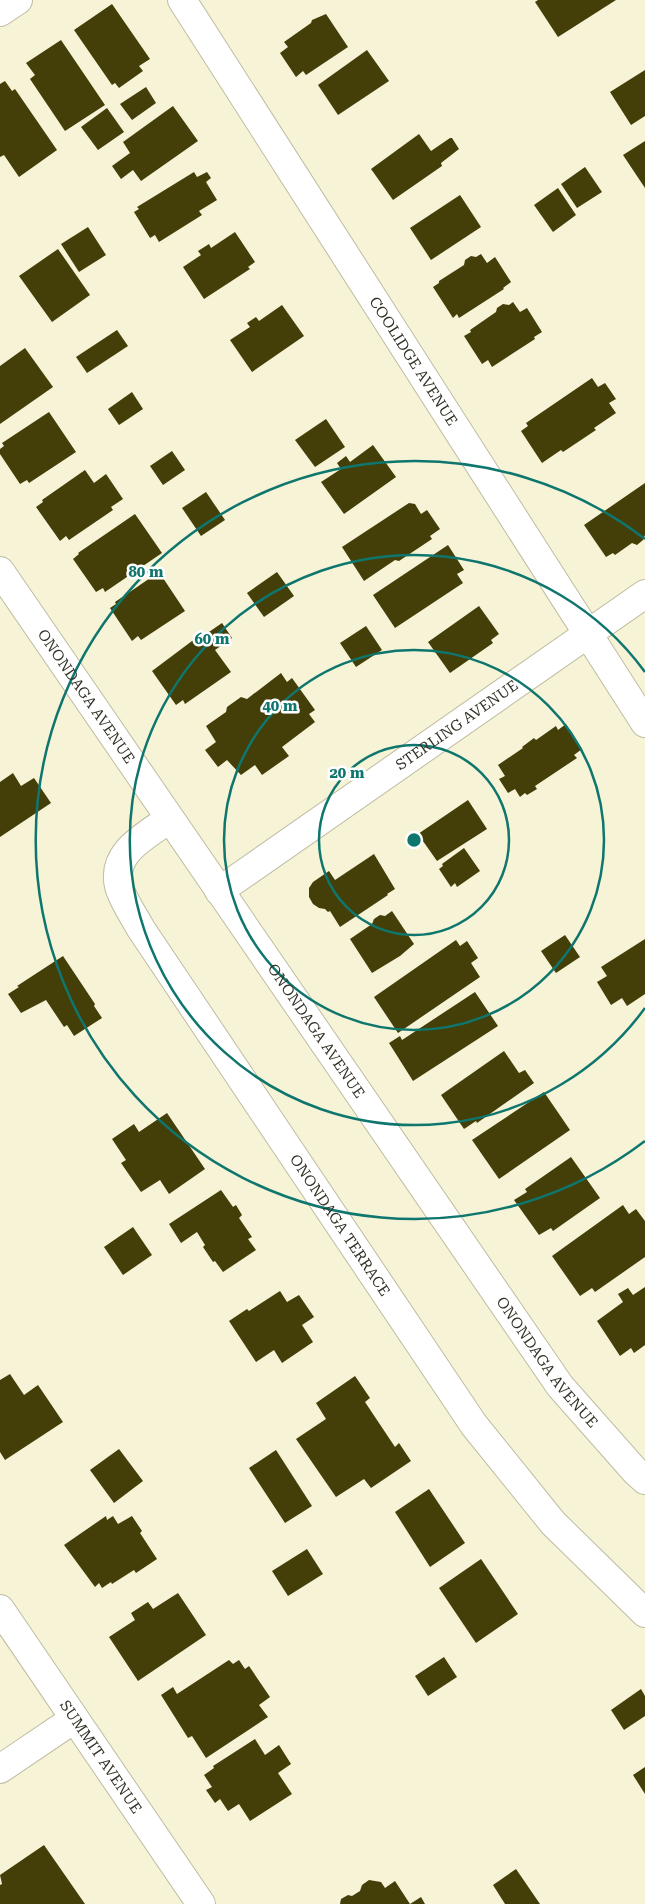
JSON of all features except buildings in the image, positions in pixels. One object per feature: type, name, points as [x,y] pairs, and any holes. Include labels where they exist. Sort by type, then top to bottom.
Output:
[{"type":"street","points":[[0,12],[18,0]]},
{"type":"street","name":"COOLIDGE AVENUE","points":[[182,0],[645,723]]},
{"type":"street","name":"ONONDAGA AVENUE","points":[[0,571],[560,1386],[645,1480]]},
{"type":"street","name":"STERLING AVENUE","points":[[219,891],[645,594]]},
{"type":"street","name":"ONONDAGA TERRACE","points":[[170,819],[126,851],[119,868],[119,887],[141,928],[474,1425],[553,1523],[645,1613]]},
{"type":"street","name":"SUMMIT AVENUE","points":[[0,1609],[201,1904]]},
{"type":"street","points":[[0,1769],[74,1719]]}]
